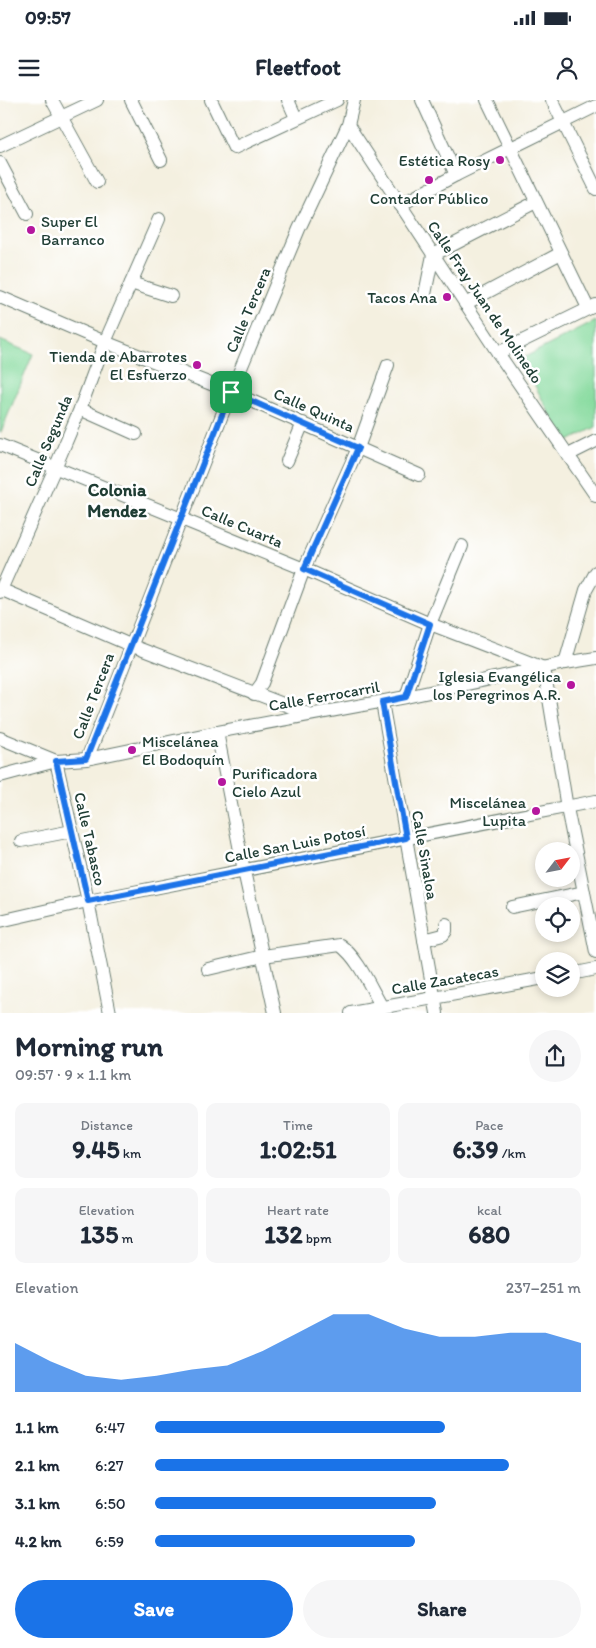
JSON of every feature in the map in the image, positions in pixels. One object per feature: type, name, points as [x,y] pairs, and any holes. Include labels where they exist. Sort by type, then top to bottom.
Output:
[{"type":"street","points":[[52,100],[96,182]]},
{"type":"street","points":[[0,146],[97,100]]},
{"type":"street","points":[[131,100],[161,160]]},
{"type":"street","points":[[211,100],[234,148],[334,101]]},
{"type":"street","points":[[288,100],[296,118]]},
{"type":"street","name":"Calle Tercera","points":[[86,759],[231,392],[299,228],[348,125],[354,100]]},
{"type":"street","points":[[422,100],[456,175]]},
{"type":"street","points":[[487,100],[561,253],[592,306],[498,354]]},
{"type":"street","points":[[552,100],[596,189]]},
{"type":"street","points":[[400,205],[456,175],[596,106]]},
{"type":"street","name":"Calle Fray Juan de Molinedo","points":[[348,125],[498,354],[596,496]]},
{"type":"street","points":[[0,162],[27,214]]},
{"type":"street","points":[[425,294],[433,255],[536,202]]},
{"type":"street","name":"Calle Segunda","points":[[0,590],[55,468],[105,342],[160,219]]},
{"type":"street","points":[[465,304],[561,253]]},
{"type":"street","points":[[131,283],[171,296]]},
{"type":"street","name":"Calle Quinta","points":[[0,297],[105,342],[231,392],[419,475]]},
{"type":"street","points":[[254,694],[262,683],[304,569],[358,448],[388,365]]},
{"type":"street","points":[[80,409],[136,434]]},
{"type":"street","points":[[287,461],[303,424]]},
{"type":"street","points":[[568,455],[596,441]]},
{"type":"street","name":"Calle Cuarta","points":[[0,445],[304,569],[430,624],[544,668]]},
{"type":"street","points":[[406,697],[430,624],[462,546]]},
{"type":"street","points":[[566,663],[586,590],[596,572]]},
{"type":"street","name":"Calle Tercera","points":[[0,590],[130,645],[309,714]]},
{"type":"street","name":"Calle Ferrocarril","points":[[86,759],[309,714],[382,702],[596,658]]},
{"type":"street","points":[[544,668],[567,808],[596,952]]},
{"type":"street","name":"Calle Sinaloa","points":[[382,702],[437,1013]]},
{"type":"street","points":[[217,732],[244,871],[275,1013]]},
{"type":"street","points":[[0,738],[56,761]]},
{"type":"street","points":[[0,776],[56,761],[86,759]]},
{"type":"street","name":"Calle Tabasco","points":[[56,761],[88,901],[110,1013]]},
{"type":"street","name":"Calle San Luis Potosí","points":[[0,921],[88,901],[596,801]]},
{"type":"street","points":[[21,841],[72,831]]},
{"type":"street","points":[[512,907],[584,892]]},
{"type":"street","points":[[424,940],[443,935],[446,931],[446,924]]},
{"type":"street","points":[[208,969],[263,956],[340,945],[347,950],[382,1007]]},
{"type":"street","points":[[580,972],[596,969]]},
{"type":"street","name":"Calle Zacatecas","points":[[351,1013],[535,980]]},
{"type":"green space","points":[[596,321],[596,427],[565,443],[521,359]]},
{"type":"green space","points":[[0,340],[33,354],[1,432],[0,432]]},
{"type":"place","name":"Estética Rosy","points":[[500,160]]},
{"type":"place","name":"Contador Público","points":[[429,180]]},
{"type":"place","name":"Super El Barranco","points":[[31,230]]},
{"type":"place","name":"Tacos Ana","points":[[447,297]]},
{"type":"place","name":"Tienda de Abarrotes El Esfuerzo","points":[[197,365]]},
{"type":"place","name":"Iglesia Evangélica los Peregrinos A.R.","points":[[571,685]]},
{"type":"place","name":"Miscelánea El Bodoquín","points":[[132,750]]},
{"type":"place","name":"Purificadora Cielo Azul","points":[[222,782]]},
{"type":"place","name":"Miscelánea Lupita","points":[[536,811]]},
{"type":"district","name":"Colonia Mendez","points":[[117,500]]},
{"type":"route","points":[[231,392],[358,448],[304,569],[430,624],[406,697],[382,702],[406,838],[88,901],[56,761],[86,759],[231,392]]}]
